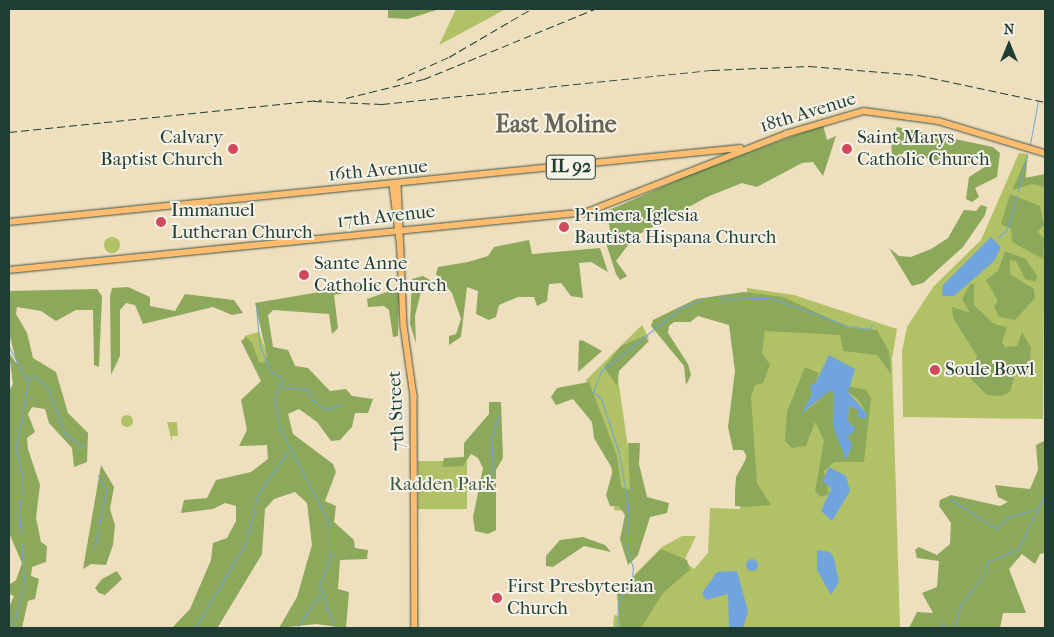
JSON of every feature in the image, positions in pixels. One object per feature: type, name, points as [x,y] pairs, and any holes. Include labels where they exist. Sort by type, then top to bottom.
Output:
[{"type":"main road","name":"18th Avenue","points":[[587,212],[750,147],[872,110],[938,121],[1045,153]]},
{"type":"main road","name":"16th Avenue","points":[[9,222],[750,147]]},
{"type":"main road","name":"7th Street","points":[[395,184],[402,253],[404,326],[414,388],[415,628]]},
{"type":"main road","name":"17th Avenue","points":[[9,270],[587,212]]},
{"type":"green space","points":[[388,9],[440,9],[408,19],[388,18]]},
{"type":"green space","points":[[456,9],[506,9],[439,45]]},
{"type":"green space","points":[[823,125],[827,140],[836,136],[823,176],[813,162],[802,163],[757,187],[742,183],[707,197],[634,237],[616,261],[627,276],[620,280],[616,274],[606,243],[611,236],[607,211],[703,169]]},
{"type":"green space","points":[[897,127],[993,147],[1000,153],[997,177],[975,188],[979,197],[972,202],[966,199],[969,177],[991,163],[989,157],[981,154],[966,167],[903,153],[893,166],[891,141]]},
{"type":"green space","points":[[1019,153],[1028,154],[1026,177],[1045,181],[1043,419],[903,417],[902,351],[907,327],[933,287],[981,240]]},
{"type":"green space","points":[[1027,157],[1025,178],[1045,174],[1045,187],[1032,184],[1012,190]]},
{"type":"green space","points":[[1010,194],[1040,206],[1044,225],[1037,232],[1044,238],[1043,259],[1012,242],[1011,229],[1001,224]]},
{"type":"green space","points":[[981,205],[987,207],[985,215],[963,247],[923,283],[912,286],[889,248],[899,256],[911,257],[931,249],[948,238],[964,210],[976,211]]},
{"type":"green space","points":[[109,237],[115,237],[120,242],[118,251],[109,253],[104,248],[104,242]]},
{"type":"green space","points":[[529,240],[532,254],[600,248],[608,272],[591,262],[579,263],[583,298],[571,296],[561,283],[549,284],[547,301],[537,306],[534,297],[518,297],[499,305],[496,317],[489,320],[476,314],[478,291],[467,287],[461,337],[449,345],[449,336],[456,334],[461,319],[452,293],[436,274],[438,267],[468,262],[488,256],[494,247]]},
{"type":"green space","points":[[1005,251],[1026,259],[1037,276],[1036,282],[1025,279],[1016,261],[1010,260],[1010,274],[1034,289],[1035,298],[1015,320],[999,317],[994,306],[998,301],[986,280],[998,271]]},
{"type":"green space","points":[[423,276],[435,283],[440,295],[431,283],[423,284],[415,316],[416,343],[410,324],[412,279]]},
{"type":"green space","points":[[373,283],[380,286],[334,295],[338,328],[332,334],[329,314],[273,310],[268,315],[273,347],[288,350],[295,366],[308,368],[330,391],[346,389],[352,396],[373,399],[368,413],[355,413],[352,427],[340,440],[331,441],[317,422],[299,409],[288,414],[293,434],[333,464],[336,472],[325,501],[336,506],[334,522],[354,540],[355,548],[368,550],[367,559],[340,560],[338,589],[349,592],[346,628],[316,624],[279,628],[297,597],[312,545],[307,503],[295,492],[274,499],[265,509],[262,554],[218,627],[172,628],[190,609],[211,560],[213,543],[227,538],[236,521],[236,506],[225,503],[213,509],[181,513],[184,500],[207,498],[216,480],[251,472],[268,459],[267,445],[239,446],[247,430],[241,400],[261,381],[241,341],[246,337],[252,343],[259,362],[264,363],[267,356],[255,303]]},
{"type":"green space","points":[[970,284],[974,284],[974,305],[994,324],[1007,327],[1002,342],[1005,347],[1017,346],[1022,332],[1031,347],[1030,365],[1017,367],[1010,392],[1002,396],[987,395],[971,379],[977,356],[953,318],[952,307],[970,313],[962,299]]},
{"type":"green space","points":[[128,287],[150,297],[150,306],[175,311],[185,294],[234,300],[243,313],[232,315],[213,307],[143,324],[135,305],[126,303],[120,310],[120,356],[111,375],[110,296],[112,288]]},
{"type":"green space","points":[[747,288],[794,295],[897,329],[892,359],[900,628],[613,628],[614,615],[620,616],[619,590],[662,547],[682,536],[696,536],[684,561],[694,569],[708,553],[710,508],[740,509],[748,439]]},
{"type":"green space","points":[[97,289],[102,296],[99,367],[94,365],[93,310],[76,310],[56,321],[41,311],[17,307],[16,314],[27,333],[33,358],[56,372],[68,413],[88,433],[87,462],[74,467],[72,448],[49,423],[45,409],[32,407],[28,414],[35,432],[27,438],[28,449],[40,485],[36,518],[41,542],[47,546],[46,562],[32,567],[31,576],[39,579],[35,599],[28,601],[22,628],[9,628],[9,607],[14,596],[9,594],[9,585],[16,580],[22,563],[9,533],[9,391],[13,384],[9,353],[17,364],[9,333],[9,291]]},
{"type":"green space","points":[[390,291],[399,292],[398,336],[393,337],[389,310],[384,306],[368,307],[367,299]]},
{"type":"green space","points":[[744,292],[783,297],[850,328],[877,330],[889,351],[891,374],[877,355],[843,351],[840,335],[765,331],[762,353],[770,365],[763,383],[755,385],[751,397],[757,483],[771,505],[744,507],[735,506],[735,491],[736,477],[747,457],[743,450],[733,450],[728,427],[735,371],[729,325],[698,316],[690,322],[674,322],[669,326],[668,333],[688,364],[691,375],[686,385],[684,366],[651,326],[653,320],[696,299]]},
{"type":"green space","points":[[642,325],[649,338],[626,357],[617,372],[635,495],[624,511],[614,510],[611,461],[586,380]]},
{"type":"green space","points":[[259,332],[275,376],[262,380],[244,336]]},
{"type":"green space","points":[[644,336],[649,341],[619,371],[617,386],[604,367],[621,346]]},
{"type":"green space","points":[[582,340],[602,351],[578,372],[579,341]]},
{"type":"green space","points":[[805,367],[819,373],[805,412],[829,391],[834,393],[833,426],[849,457],[848,436],[854,426],[848,421],[849,406],[867,414],[858,399],[848,392],[848,386],[866,390],[871,398],[864,462],[834,462],[824,471],[829,494],[821,497],[815,492],[824,440],[815,422],[806,446],[792,448],[785,441],[787,412]]},
{"type":"green space","points":[[589,382],[617,456],[621,487],[630,490],[628,443],[640,443],[639,464],[647,497],[669,503],[667,513],[650,517],[638,555],[628,565],[620,539],[625,515],[619,506],[610,506],[606,495],[613,470],[594,438],[592,422],[573,399],[556,405],[551,397],[557,388]]},
{"type":"green space","points":[[489,402],[501,402],[503,458],[496,470],[496,530],[488,534],[475,531],[473,517],[483,468],[478,458],[471,454],[463,466],[442,467],[444,458],[464,457],[464,443],[489,414]]},
{"type":"green space","points":[[125,415],[129,415],[133,421],[129,427],[125,427],[121,423],[121,419]]},
{"type":"green space","points":[[167,422],[177,422],[178,436],[172,436],[172,442]]},
{"type":"green space","points":[[1044,441],[1045,553],[1040,554],[1035,564],[1022,554],[1009,569],[1026,613],[1003,613],[1000,628],[909,628],[917,612],[933,613],[922,593],[937,587],[939,561],[917,558],[915,550],[919,547],[937,555],[950,544],[951,523],[939,506],[940,500],[951,495],[1000,506],[1008,502],[998,497],[995,485],[1030,489],[1038,470],[1036,445]]},
{"type":"green space","name":"Radden Park","points":[[418,461],[467,461],[467,509],[418,509]]},
{"type":"green space","points":[[101,465],[114,487],[110,509],[115,525],[113,545],[106,565],[91,564],[83,569]]},
{"type":"green space","points":[[583,537],[605,545],[611,552],[584,546],[553,567],[546,566],[546,556],[560,540]]},
{"type":"green space","points":[[661,549],[687,560],[690,570],[663,593],[641,628],[620,628],[617,594]]},
{"type":"green space","points":[[117,571],[122,579],[105,595],[99,593],[95,588],[102,579]]},
{"type":"water","points":[[991,237],[1001,247],[994,261],[954,296],[942,296],[943,285]]},
{"type":"water","points":[[829,355],[855,369],[848,392],[867,414],[865,419],[858,417],[858,410],[849,406],[848,421],[856,429],[848,436],[852,446],[846,460],[833,426],[834,393],[829,391],[801,414],[812,394],[810,385],[815,384]]},
{"type":"water","points":[[829,467],[846,476],[850,491],[832,521],[821,511],[831,489],[823,481]]},
{"type":"water","points":[[817,550],[830,552],[834,558],[839,582],[831,595],[817,570]]},
{"type":"water","points":[[752,559],[758,565],[752,571],[746,565]]},
{"type":"water","points":[[737,571],[748,611],[743,628],[729,628],[728,594],[706,600],[702,593],[717,572]]},
{"type":"waterway","points":[[1030,144],[1038,101]]},
{"type":"waterway","points":[[1018,191],[1027,155]]},
{"type":"waterway","points":[[997,238],[1006,231],[1017,195]]},
{"type":"waterway","points":[[617,628],[618,602],[632,579],[633,568],[627,548],[628,505],[619,453],[601,398],[593,392],[601,371],[682,307],[704,299],[771,298],[848,326],[870,329],[872,324]]},
{"type":"waterway","points":[[256,306],[259,344],[271,371],[283,379],[274,399],[280,429],[331,527],[331,556],[319,586],[335,628]]},
{"type":"waterway","points":[[9,347],[28,382],[16,448],[23,485],[19,507],[24,582],[13,628]]},
{"type":"waterway","points":[[27,378],[36,377],[48,389],[65,434],[83,447]]},
{"type":"waterway","points":[[283,387],[308,389],[311,399],[326,410],[342,404]]},
{"type":"waterway","points":[[487,490],[493,463],[491,439],[499,414]]},
{"type":"waterway","points":[[195,628],[245,544],[258,494],[288,451]]},
{"type":"waterway","points":[[94,551],[106,491],[98,475]]},
{"type":"waterway","points":[[954,628],[961,604],[985,573],[985,563],[1018,549],[1045,494]]},
{"type":"waterway","points":[[950,499],[997,529],[1007,517],[1034,510]]},
{"type":"waterway","points":[[297,628],[320,594]]},
{"type":"waterway","points":[[940,628],[943,623],[945,628]]},
{"type":"railway","points":[[397,80],[449,57],[531,9]]},
{"type":"railway","points":[[346,98],[424,79],[595,9]]},
{"type":"railway","points":[[314,101],[382,104],[712,70],[809,66],[918,75],[1045,102]]},
{"type":"railway","points":[[9,132],[321,100]]},
{"type":"place","name":"Calvary Baptist Church","points":[[233,149]]},
{"type":"place","name":"Saint Marys Catholic Church","points":[[847,149]]},
{"type":"place","name":"Immanuel Lutheran Church","points":[[161,222]]},
{"type":"place","name":"Primera Iglesia Bautista Hispana Church","points":[[564,227]]},
{"type":"place","name":"Sante Anne Catholic Church","points":[[304,275]]},
{"type":"place","name":"Soule Bowl","points":[[935,370]]},
{"type":"place","name":"First Presbyterian Church","points":[[497,598]]},
{"type":"district","name":"East Moline","points":[[556,125]]}]
